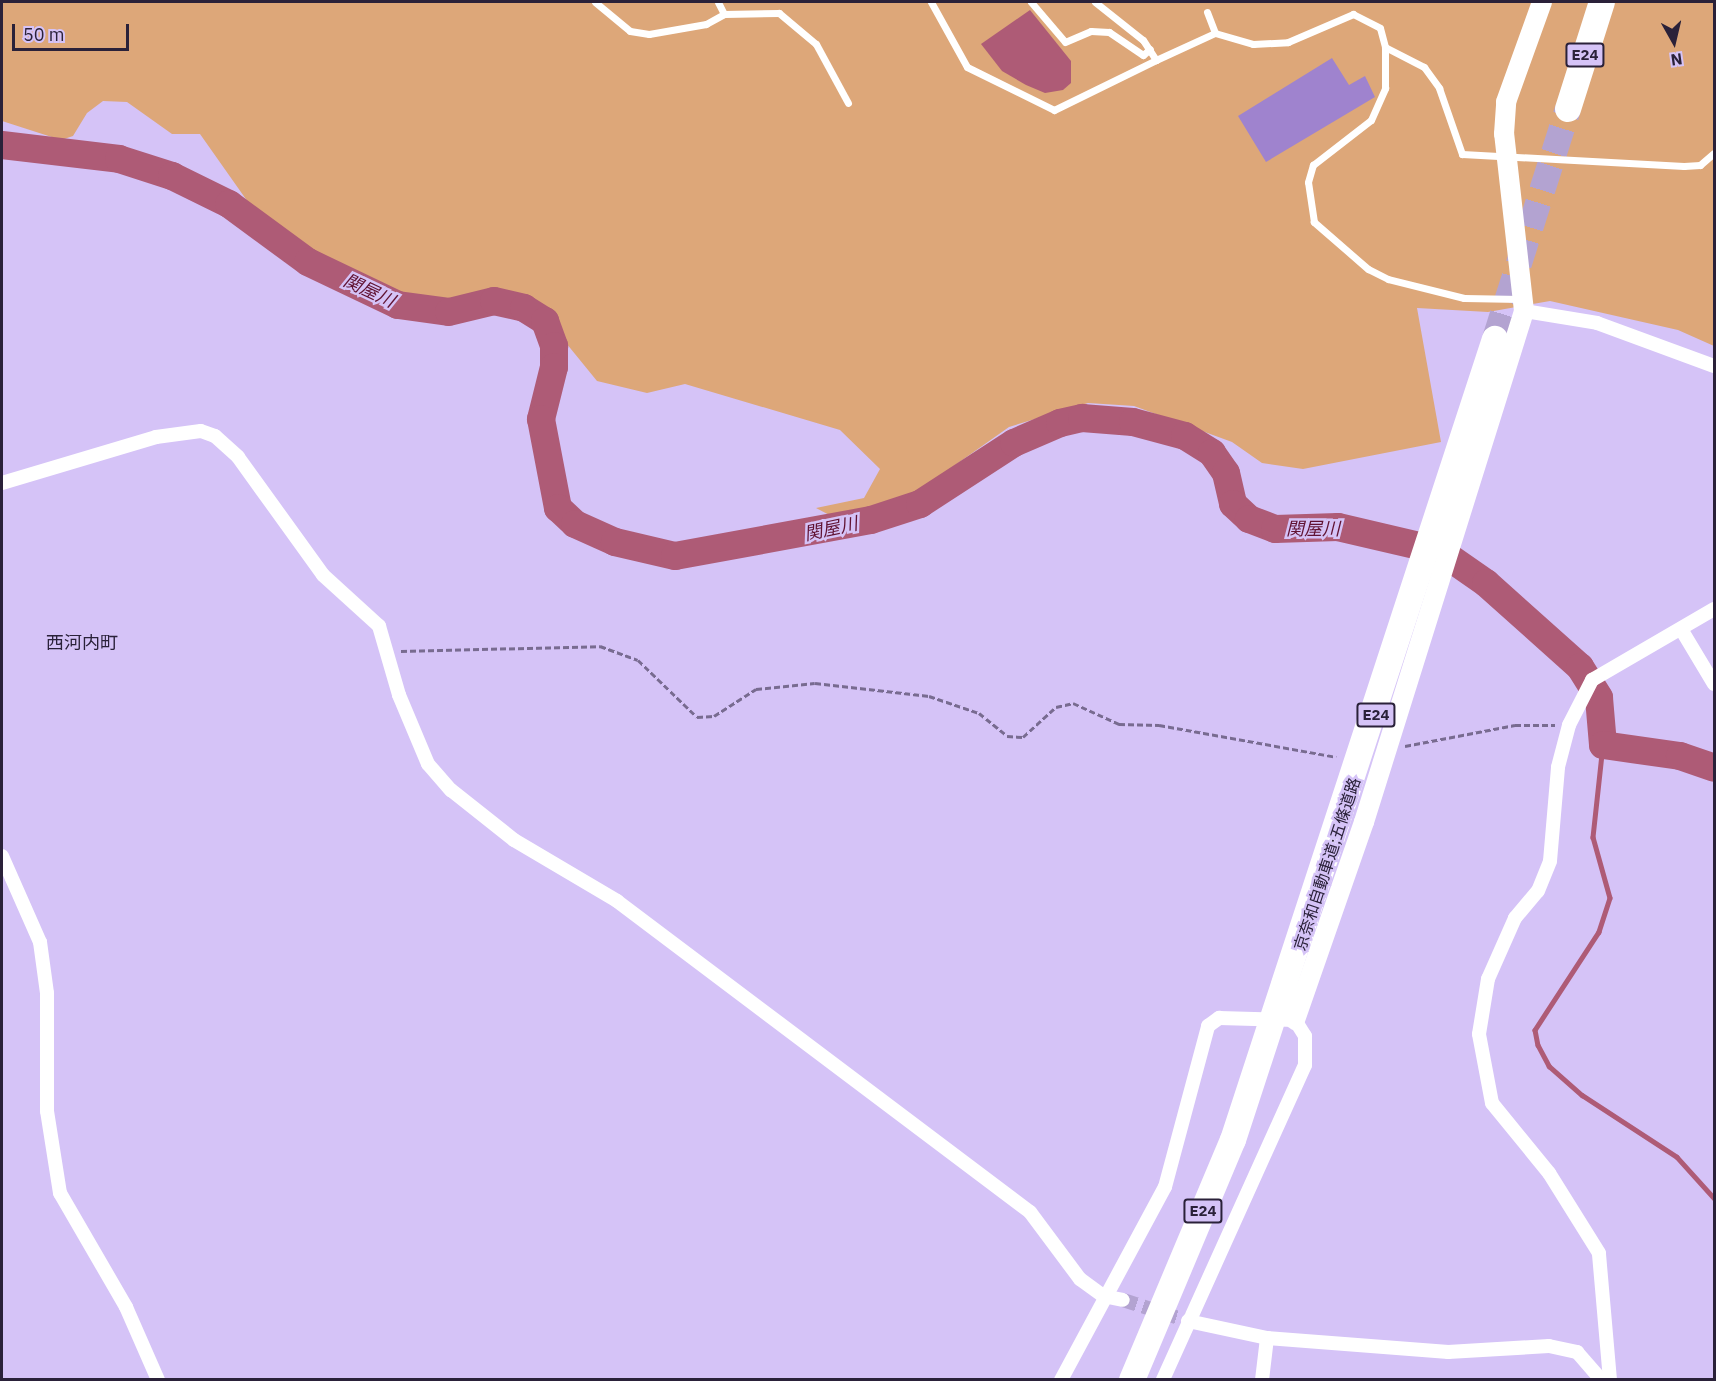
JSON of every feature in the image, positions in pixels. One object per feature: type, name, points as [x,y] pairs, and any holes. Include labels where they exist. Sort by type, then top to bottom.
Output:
[{"type":"highway","name":"E24","points":[[1568,110],[1602,2]]},
{"type":"highway","name":"京奈和自動車道;五條道路","points":[[1132,1380],[1233,1140],[1480,390],[1506,339]]},
{"type":"street","points":[[1295,1020],[1364,822],[1506,339],[1523,305],[1504,134],[1506,102],[1542,2]]},
{"type":"street","points":[[1523,305],[1598,324],[1714,366]]},
{"type":"street","points":[[2,483],[156,437],[201,431],[215,436],[238,457],[288,532],[323,575],[379,626],[399,695],[428,764],[451,790],[514,840],[617,901],[1030,1212],[1080,1279],[1103,1296],[1123,1300]]},
{"type":"street","points":[[1610,1380],[1599,1253],[1549,1173],[1492,1102],[1479,1034],[1488,979],[1515,918],[1538,891],[1550,861],[1558,767],[1569,725],[1592,680],[1714,609]]},
{"type":"street","points":[[1681,629],[1714,684]]},
{"type":"street","points":[[2,856],[40,942],[47,993],[47,1111],[60,1193],[126,1306],[158,1380]]},
{"type":"street","points":[[1061,1380],[1103,1296],[1165,1186],[1208,1026],[1219,1018],[1295,1020]]},
{"type":"street","points":[[1163,1380],[1305,1065],[1305,1036],[1295,1020]]},
{"type":"street","points":[[1188,1321],[1267,1338],[1448,1352],[1549,1346],[1577,1352],[1601,1380]]},
{"type":"street","points":[[1262,1380],[1267,1338]]},
{"type":"lane","points":[[595,2],[630,31],[650,34],[706,24],[724,14],[779,13],[816,44],[848,103]]},
{"type":"lane","points":[[718,2],[724,14]]},
{"type":"lane","points":[[931,2],[968,67],[1054,110],[1215,33],[1253,44],[1288,42],[1353,14],[1380,28],[1385,47],[1385,88],[1371,120],[1313,165],[1308,182],[1314,222],[1368,269],[1388,279],[1464,298],[1523,305]]},
{"type":"lane","points":[[1031,2],[1065,42],[1090,31],[1108,32],[1143,55],[1149,49]]},
{"type":"lane","points":[[1095,2],[1149,49],[1156,60]]},
{"type":"lane","points":[[1207,12],[1215,33]]},
{"type":"lane","points":[[1385,47],[1424,67],[1439,88],[1462,154],[1684,166],[1700,165],[1714,153]]},
{"type":"path","points":[[388,651],[497,653],[600,646],[638,660],[697,717],[714,716],[756,689],[814,683],[929,696],[979,713],[1007,736],[1023,737],[1056,707],[1073,703],[1119,724],[1159,725],[1322,758],[1344,757]]},
{"type":"path","points":[[1397,748],[1515,725],[1569,725]]},
{"type":"shaded area","points":[[2,2],[1714,2],[1714,346],[1678,330],[1550,301],[1488,312],[1417,308],[1441,442],[1303,469],[1262,463],[1232,442],[1134,406],[1088,403],[1009,427],[917,492],[837,519],[816,508],[864,498],[880,469],[840,430],[685,384],[647,393],[597,381],[531,300],[501,294],[420,301],[365,279],[318,256],[255,212],[200,134],[172,134],[127,102],[103,101],[87,113],[73,136],[61,140],[2,121]]},
{"type":"shaded area","points":[[1030,10],[1071,61],[1071,83],[1063,90],[1045,93],[1026,85],[1002,71],[981,44]]},
{"type":"building","points":[[1332,58],[1349,85],[1365,76],[1375,97],[1266,162],[1238,116]]},
{"type":"waterway","name":"関屋川","points":[[2,145],[119,159],[172,176],[229,204],[308,262],[398,305],[449,312],[494,301],[524,308],[545,321],[554,346],[554,367],[541,419],[558,508],[575,524],[615,542],[675,556],[871,520],[920,504],[1014,443],[1060,423],[1082,418],[1133,422],[1185,436],[1212,453],[1226,473],[1233,504],[1249,519],[1275,529],[1338,527],[1440,551],[1486,583],[1580,667],[1599,698],[1603,745],[1680,756],[1714,768]]},
{"type":"waterway","points":[[1603,745],[1593,837],[1610,898],[1599,932],[1535,1030],[1538,1045],[1549,1066],[1582,1095],[1677,1157],[1714,1198]]},
{"type":"tunnel","points":[[1495,339],[1568,109]]},
{"type":"tunnel","points":[[1123,1300],[1188,1321]]},
{"type":"district","name":"西河内町","points":[[82,643]]}]
